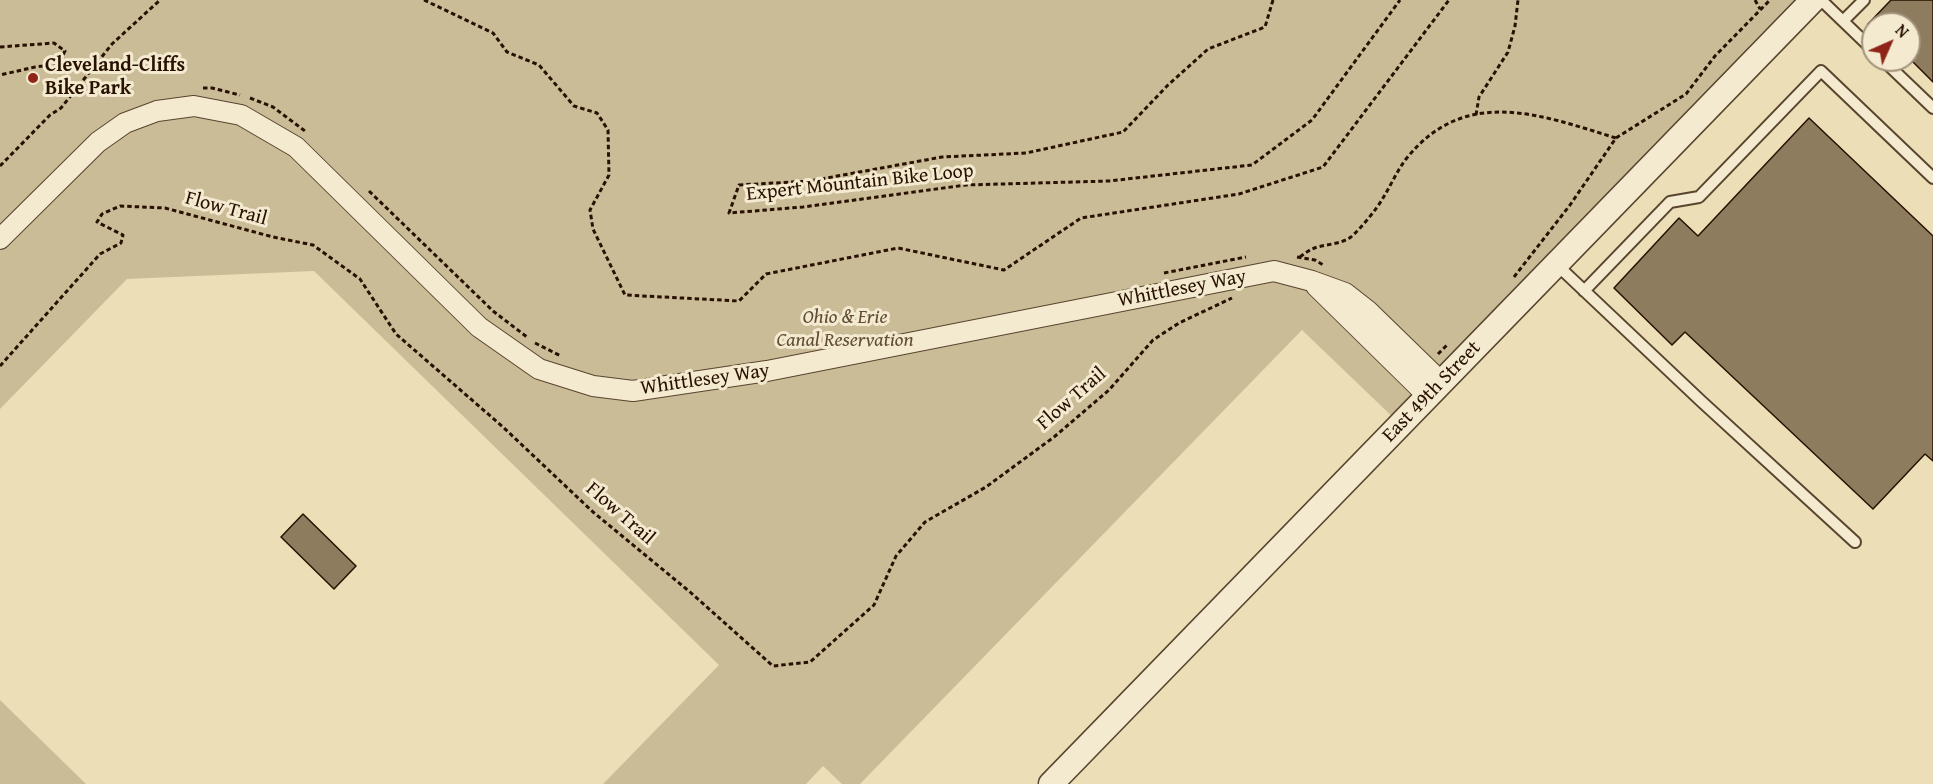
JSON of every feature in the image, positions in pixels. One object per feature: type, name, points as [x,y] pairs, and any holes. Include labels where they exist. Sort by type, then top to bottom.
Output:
[{"type":"street","name":"East 49th Street","points":[[1051,784],[1813,0]]},
{"type":"street","name":"Whittlesey Way","points":[[0,239],[98,142],[125,123],[157,111],[194,106],[242,115],[296,147],[479,327],[539,369],[593,386],[633,391],[767,371],[1250,266],[1312,281],[1345,293],[1368,311],[1435,389]]},
{"type":"lane","points":[[1821,0],[1861,38]]},
{"type":"lane","points":[[1843,21],[1864,0]]},
{"type":"lane","points":[[1584,291],[1670,202],[1699,197],[1821,71],[1933,178]]},
{"type":"lane","points":[[1896,72],[1933,108]]},
{"type":"lane","points":[[1556,264],[1854,542]]},
{"type":"path","points":[[0,166],[50,115],[61,108],[112,44],[160,0]]},
{"type":"path","points":[[424,0],[493,33],[507,52],[539,64],[574,106],[597,113],[608,130],[609,176],[590,210],[593,229],[625,295],[739,301],[766,274],[898,248],[1004,270],[1081,218],[1239,194],[1323,167],[1449,0]]},
{"type":"path","name":"Expert Mountain Bike Loop","points":[[1273,0],[1264,27],[1208,49],[1168,85],[1123,132],[1026,153],[942,157],[810,181],[739,185],[729,213],[803,207],[966,185],[1109,181],[1252,165],[1312,120],[1400,0]]},
{"type":"path","points":[[1476,115],[1479,97],[1508,52],[1515,26],[1518,0]]},
{"type":"path","points":[[1755,0],[1761,9]]},
{"type":"path","points":[[1511,280],[1570,205],[1616,138],[1686,94],[1715,56],[1770,0]]},
{"type":"path","points":[[0,47],[54,43],[65,51],[58,64],[0,75]]},
{"type":"path","points":[[257,100],[273,107],[307,132]]},
{"type":"path","points":[[1298,257],[1313,249],[1349,238],[1382,201],[1405,161],[1423,139],[1441,126],[1468,116],[1514,112],[1543,116],[1616,138]]},
{"type":"path","points":[[366,189],[493,311],[534,343],[567,359]]},
{"type":"path","name":"Flow Trail","points":[[0,366],[100,254],[121,243],[123,235],[97,222],[102,214],[120,206],[165,208],[273,237],[313,245],[360,279],[396,334],[503,427],[593,512],[690,592],[773,666],[810,662],[874,605],[896,556],[925,522],[986,487],[1054,437],[1109,390],[1153,340],[1179,323],[1237,296],[1250,266]]},
{"type":"path","points":[[1287,255],[1315,260],[1332,269]]},
{"type":"path","points":[[1154,275],[1241,257],[1250,266]]},
{"type":"path","points":[[1433,358],[1449,344]]},
{"type":"green space","name":"Ohio & Erie Canal Reservation","points":[[0,0],[1811,0],[1400,424],[1302,330],[860,784],[842,784],[823,766],[806,784],[603,784],[719,665],[314,271],[127,279],[0,409]]},
{"type":"green space","points":[[0,700],[86,784],[0,784]]},
{"type":"building","points":[[1891,0],[1933,0],[1933,82],[1921,70],[1921,12],[1880,12]]},
{"type":"building","points":[[1809,118],[1933,236],[1933,461],[1925,454],[1873,509],[1685,332],[1672,345],[1614,288],[1679,218],[1698,236]]},
{"type":"building","points":[[303,514],[356,566],[334,589],[281,537]]},
{"type":"place","name":"Cleveland-Cliffs Bike Park","points":[[33,78]]}]
